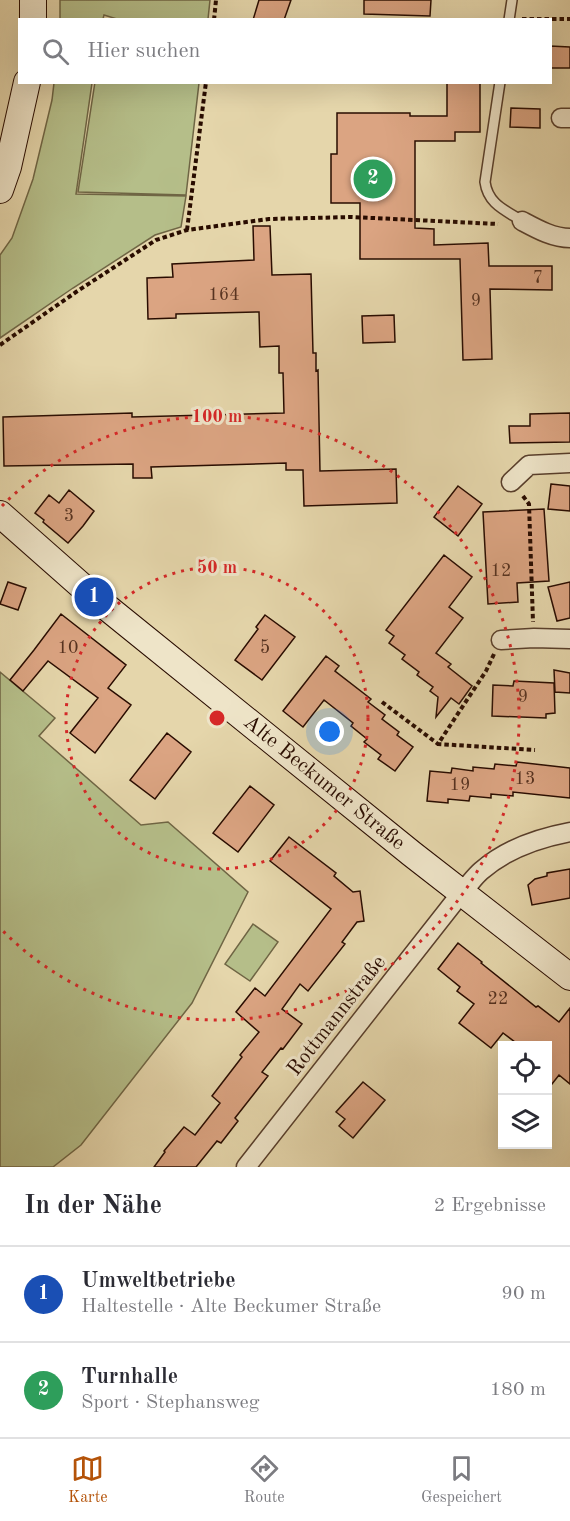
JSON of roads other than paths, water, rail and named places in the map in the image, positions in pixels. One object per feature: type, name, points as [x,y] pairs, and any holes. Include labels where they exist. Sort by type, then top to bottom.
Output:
[{"type":"street","points":[[33,0],[33,18]]},
{"type":"street","points":[[0,190],[8,167],[27,84]]},
{"type":"street","points":[[522,221],[561,238],[570,238]]},
{"type":"street","points":[[511,482],[529,465],[570,464]]},
{"type":"street","name":"Alte Beckumer Straße","points":[[0,514],[94,597],[403,846],[570,977]]},
{"type":"street","points":[[501,640],[570,639]]},
{"type":"street","name":"Rottmannstraße","points":[[246,1167],[462,892],[481,871],[512,850],[546,836],[570,832]]},
{"type":"lane","points":[[509,18],[512,0]]},
{"type":"lane","points":[[500,84],[485,182],[486,192],[491,200],[522,221]]},
{"type":"place","name":"Turnhalle","points":[[373,179]]},
{"type":"place","name":"Umweltbetriebe","points":[[94,597]]}]
